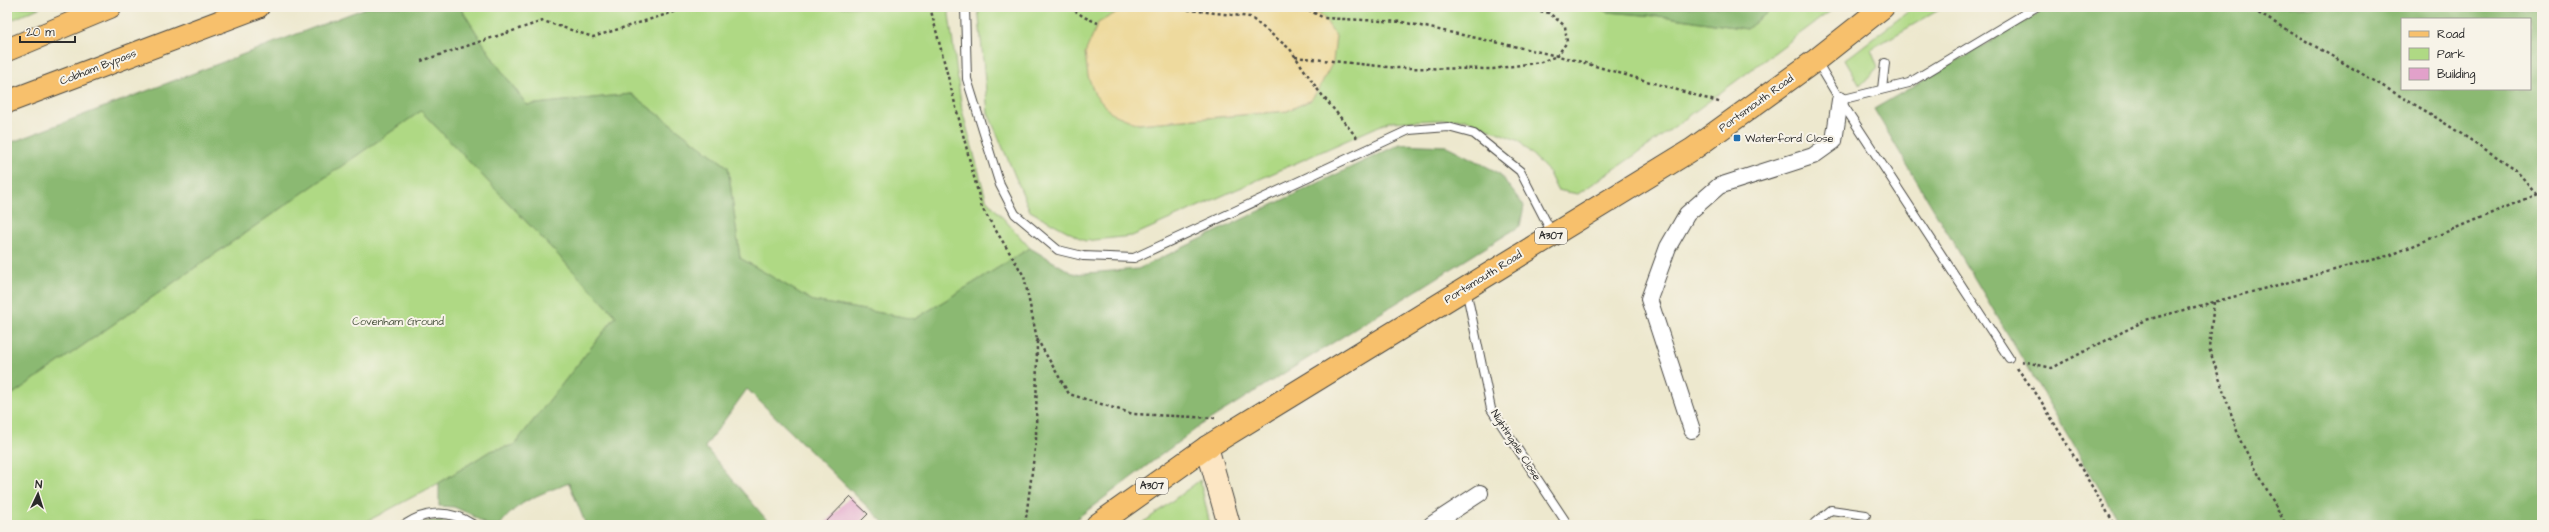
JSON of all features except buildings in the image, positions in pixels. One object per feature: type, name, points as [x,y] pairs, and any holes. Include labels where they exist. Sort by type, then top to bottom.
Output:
[{"type":"main road","points":[[7,50],[110,7]]},
{"type":"main road","name":"Cobham Bypass","points":[[7,102],[258,7]]},
{"type":"main road","name":"Portsmouth Road","points":[[1097,525],[1207,447],[1693,149],[1816,60],[1883,7]]},
{"type":"street","points":[[1692,430],[1649,300],[1668,247],[1687,214],[1719,186],[1813,156],[1834,141],[1840,100]]},
{"type":"street","points":[[1207,447],[1229,525]]},
{"type":"street","points":[[1435,524],[1480,494]]},
{"type":"lane","points":[[965,7],[967,79],[1000,185],[1015,214],[1058,250],[1083,256],[1134,258],[1409,130],[1448,127],[1474,134],[1520,171],[1553,234]]},
{"type":"lane","points":[[1840,100],[1909,83],[2036,7]]},
{"type":"lane","points":[[1816,60],[1840,100],[2009,358]]},
{"type":"lane","points":[[1882,89],[1885,63]]},
{"type":"lane","name":"Nightingale Close","points":[[1466,288],[1491,409],[1568,525]]},
{"type":"lane","points":[[1812,525],[1831,510],[1866,515]]},
{"type":"lane","points":[[404,525],[423,514],[433,513],[453,515],[474,525]]},
{"type":"path","points":[[421,61],[543,21],[593,37],[690,7]]},
{"type":"path","points":[[930,7],[982,208],[1024,276],[1037,339],[1036,440],[1025,525]]},
{"type":"path","points":[[1070,7],[1084,17],[1098,23]]},
{"type":"path","points":[[1164,7],[1250,17],[1290,49],[1355,135]]},
{"type":"path","points":[[1303,7],[1324,18],[1402,22],[1557,56],[1706,98],[1745,111]]},
{"type":"path","points":[[1295,57],[1397,68],[1493,68],[1541,62],[1557,56],[1567,42],[1564,26],[1549,13],[1522,7]]},
{"type":"path","points":[[2248,7],[2429,113],[2508,163],[2542,200]]},
{"type":"path","points":[[2009,358],[2052,368],[2146,320],[2391,255],[2536,192],[2542,192]]},
{"type":"path","points":[[2214,302],[2209,348],[2240,440],[2286,525]]},
{"type":"path","points":[[1037,339],[1069,394],[1133,414],[1219,418]]},
{"type":"path","points":[[2009,358],[2038,396],[2115,525]]},
{"type":"green space","points":[[7,7],[41,7],[7,22]]},
{"type":"green space","points":[[368,7],[460,7],[495,62],[527,105],[631,94],[728,167],[740,258],[813,301],[915,319],[1030,248],[1074,274],[1138,269],[1400,144],[1447,146],[1499,173],[1524,206],[1520,226],[1201,425],[1068,525],[886,525],[747,389],[705,447],[771,525],[586,525],[569,483],[522,504],[514,509],[500,525],[487,525],[470,514],[454,507],[439,506],[439,483],[490,451],[514,445],[616,316],[421,111],[7,398],[7,144]]},
{"type":"green space","points":[[460,7],[948,7],[962,110],[986,199],[1030,248],[915,319],[813,301],[740,258],[728,167],[631,94],[527,105],[495,62]]},
{"type":"green space","points":[[978,7],[1126,7],[1114,12],[1138,124],[1287,111],[1311,100],[1324,18],[1310,7],[1594,7],[1608,12],[1668,17],[1747,29],[1774,7],[1836,7],[1651,144],[1578,194],[1557,190],[1548,171],[1519,141],[1465,119],[1388,122],[1132,236],[1085,241],[1030,211],[988,113]]},
{"type":"green space","points":[[1592,7],[1774,7],[1747,29],[1668,17],[1608,12]]},
{"type":"green space","points":[[1914,7],[1944,7],[1871,49],[1878,67],[1860,86],[1845,60]]},
{"type":"green space","points":[[2049,7],[2542,7],[2542,525],[2121,525],[1874,109]]},
{"type":"green space","name":"Covenham Ground","points":[[421,111],[616,316],[514,445],[490,451],[439,483],[360,525],[7,525],[7,398]]},
{"type":"green space","points":[[1200,480],[1210,525],[1140,525]]},
{"type":"green space","points":[[436,521],[459,525],[418,525],[424,522]]},
{"type":"sand","points":[[1126,7],[1310,7],[1324,18],[1336,36],[1333,62],[1311,100],[1287,111],[1138,124],[1111,113],[1095,95],[1088,76],[1085,53],[1098,23]]},
{"type":"place","name":"Waterford Close","points":[[1737,138]]}]
